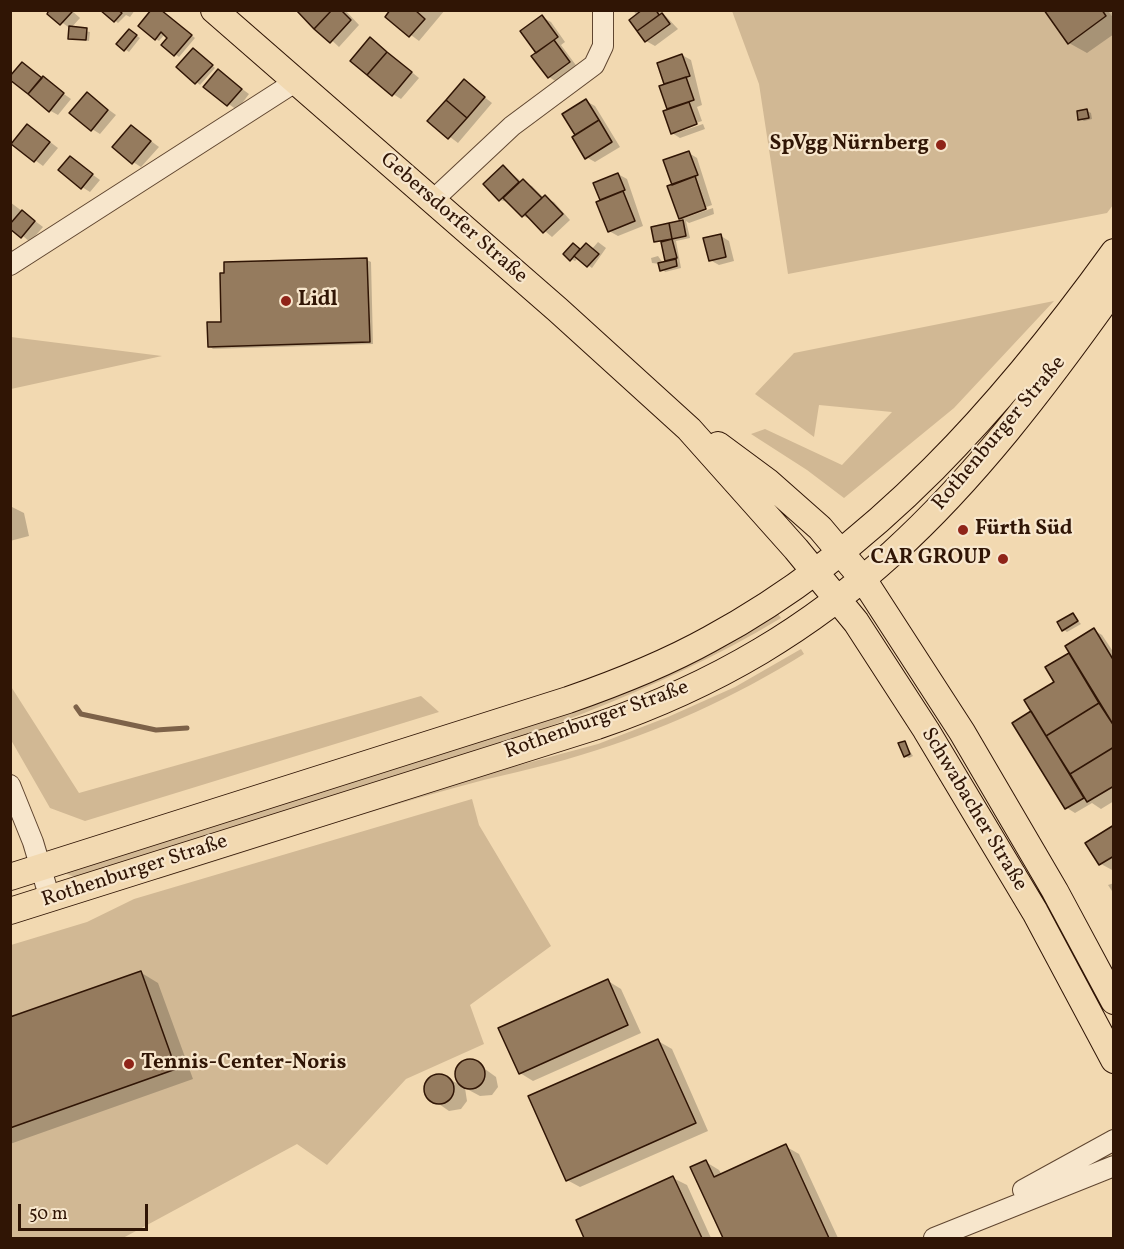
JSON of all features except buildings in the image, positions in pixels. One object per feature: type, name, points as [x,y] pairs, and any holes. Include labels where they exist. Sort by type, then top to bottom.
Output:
[{"type":"main road","name":"Gebersdorfer Straße","points":[[214,10],[558,310],[689,429],[815,571]]},
{"type":"main road","name":"Rothenburger Straße","points":[[10,877],[496,724],[610,685],[709,640],[765,606],[815,571],[901,499],[982,417],[1049,340],[1113,252]]},
{"type":"main road","name":"Rothenburger Straße","points":[[10,911],[631,714],[741,663],[783,639],[838,599],[924,524],[993,449],[1054,372],[1113,289]]},
{"type":"main road","name":"Gebersdorfer Straße","points":[[689,429],[724,449],[768,482],[820,528],[840,551]]},
{"type":"main road","name":"Schwabacher Straße","points":[[840,551],[863,579],[962,732],[1054,891],[1113,1001]]},
{"type":"main road","name":"Schwabacher Straße","points":[[815,571],[879,655],[1029,902],[1113,1060]]},
{"type":"street","points":[[432,201],[512,126],[594,65],[603,46],[603,10]]},
{"type":"street","points":[[10,265],[295,82]]},
{"type":"street","points":[[10,785],[41,867],[50,899]]},
{"type":"street","points":[[934,1239],[1113,1140]]},
{"type":"street","points":[[956,1228],[1113,1166]]},
{"type":"shaded area","name":"SpVgg Nürnberg","points":[[732,11],[1108,11],[1114,19],[1113,205],[1107,213],[788,274],[759,84]]},
{"type":"shaded area","points":[[1054,301],[954,408],[844,498],[807,470],[751,434],[765,429],[842,465],[892,412],[819,405],[814,437],[755,394],[794,353]]},
{"type":"shaded area","points":[[11,337],[162,356],[11,389]]},
{"type":"shaded area","points":[[776,611],[781,618],[684,670],[533,732],[87,876],[67,874],[67,871]]},
{"type":"shaded area","points":[[801,649],[804,654],[751,685],[639,736],[565,760],[380,809],[159,879],[157,875],[460,781],[598,744],[668,717],[735,687]]},
{"type":"shaded area","points":[[10,685],[79,793],[421,696],[439,712],[85,821],[50,808],[11,740]]},
{"type":"shaded area","points":[[472,799],[479,825],[551,946],[470,1005],[484,1044],[406,1079],[327,1165],[297,1144],[123,1238],[11,1238],[11,945],[87,922],[134,899]]},
{"type":"waterway","points":[[76,707],[81,714],[156,730],[187,728]]},
{"type":"place","name":"SpVgg Nürnberg","points":[[941,145]]},
{"type":"place","name":"Lidl","points":[[286,301]]},
{"type":"place","name":"Fürth Süd","points":[[963,530]]},
{"type":"place","name":"CAR GROUP","points":[[1003,559]]},
{"type":"place","name":"Tennis-Center-Noris","points":[[129,1064]]}]
